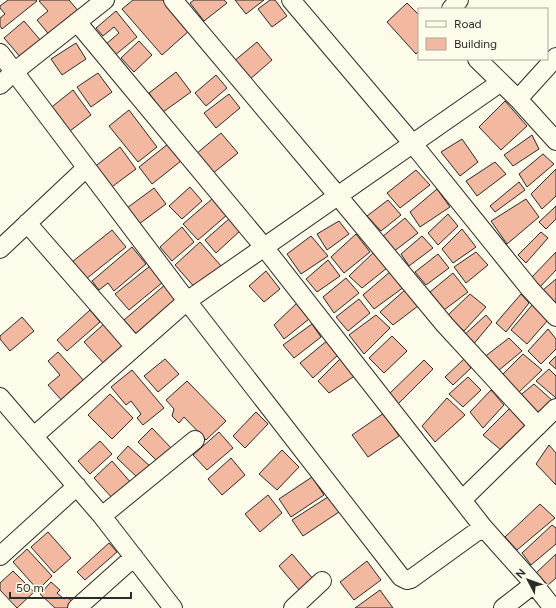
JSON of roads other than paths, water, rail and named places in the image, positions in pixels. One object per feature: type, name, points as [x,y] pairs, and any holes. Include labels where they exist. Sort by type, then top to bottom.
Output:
[{"type":"street","points":[[0,85],[14,72],[105,0]]},
{"type":"street","points":[[172,0],[445,325],[538,426]]},
{"type":"street","points":[[292,0],[414,144],[495,248],[556,317]]},
{"type":"street","points":[[452,8],[459,0]]},
{"type":"street","points":[[77,22],[264,247],[483,527],[534,584],[552,608]]},
{"type":"street","points":[[0,53],[187,301],[401,577],[407,580],[411,579],[483,527]]},
{"type":"street","points":[[518,99],[556,57]]},
{"type":"street","points":[[478,60],[518,99],[556,142]]},
{"type":"street","points":[[34,436],[187,301],[501,82]]},
{"type":"street","points":[[0,249],[86,168]]},
{"type":"street","points":[[27,223],[135,347]]},
{"type":"street","points":[[0,397],[102,516],[172,608]]},
{"type":"street","points":[[462,500],[556,408]]},
{"type":"street","points":[[102,516],[195,440]]},
{"type":"street","points":[[0,556],[76,486]]},
{"type":"street","points":[[77,608],[134,557]]},
{"type":"street","points":[[293,608],[322,581]]},
{"type":"street","points":[[503,608],[534,584]]}]
